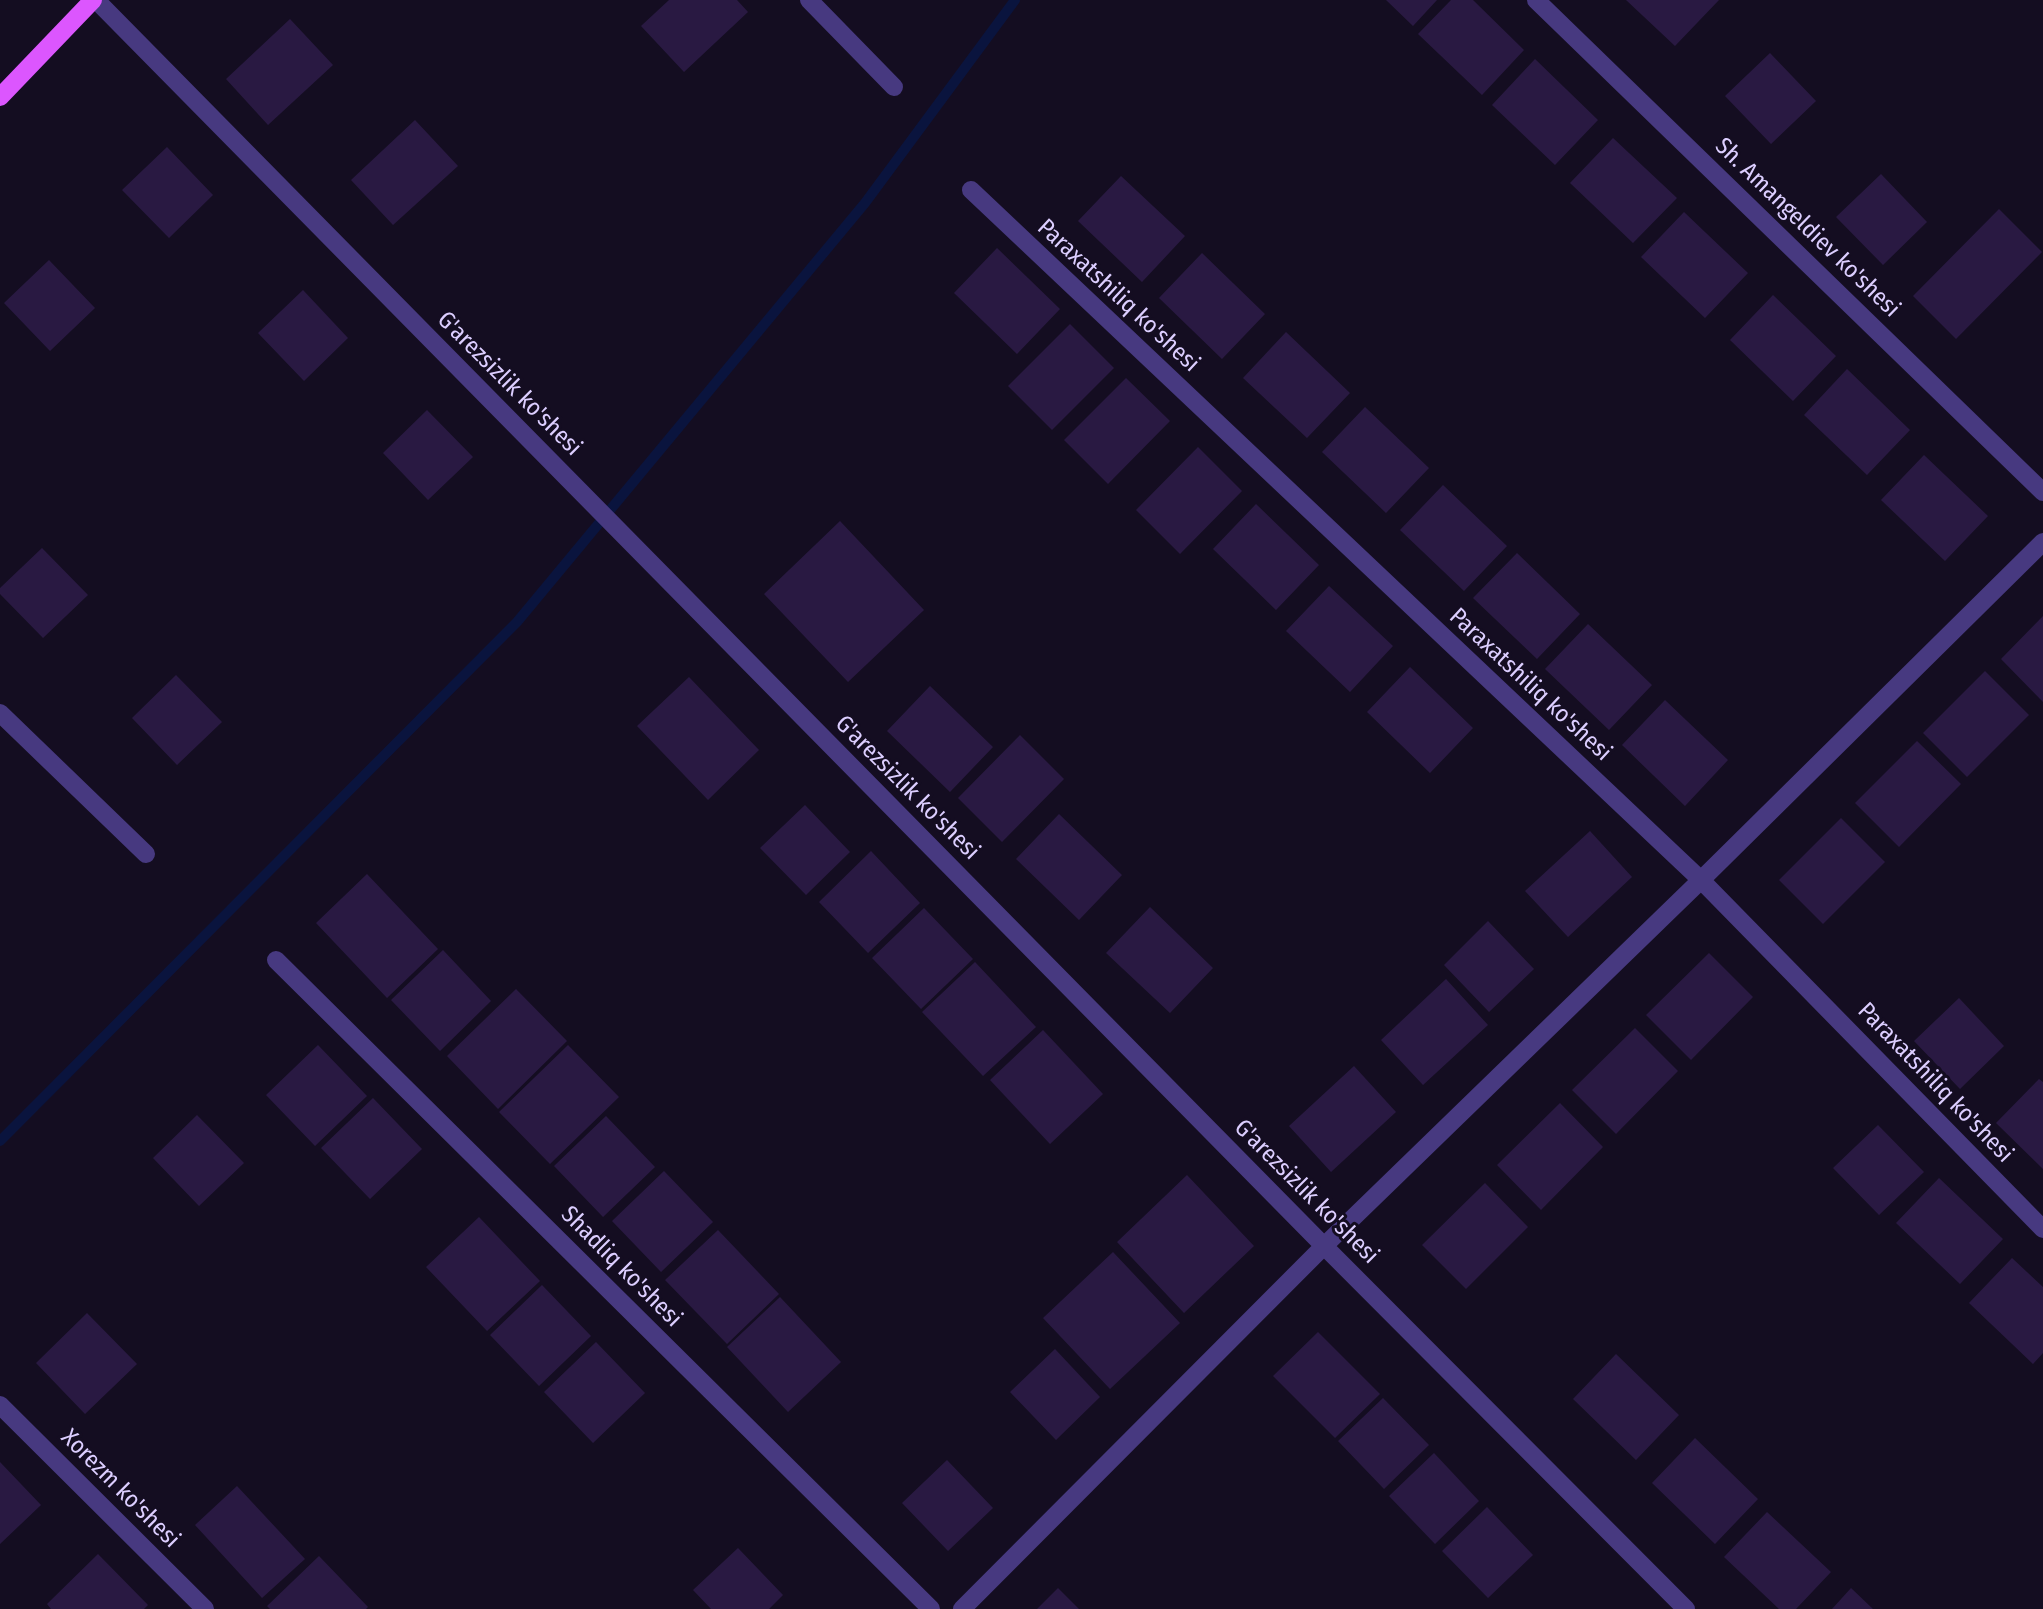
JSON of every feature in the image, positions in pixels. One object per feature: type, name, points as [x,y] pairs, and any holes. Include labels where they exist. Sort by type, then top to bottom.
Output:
[{"type":"main road","points":[[0,97],[94,0]]},
{"type":"street","name":"G'arezsizlik ko'shesi","points":[[94,0],[1686,1609]]},
{"type":"street","points":[[808,0],[894,87]]},
{"type":"street","name":"Sh. Amangeldiev ko'shesi","points":[[1536,0],[2043,492]]},
{"type":"street","name":"Paraxatshiliq ko'shesi","points":[[971,190],[1701,880],[2043,1229]]},
{"type":"street","points":[[962,1609],[1324,1246],[1701,880],[2043,542]]},
{"type":"street","points":[[0,713],[146,854]]},
{"type":"street","name":"Shadliq ko'shesi","points":[[276,960],[931,1609]]},
{"type":"street","name":"Xorezm ko'shesi","points":[[0,1405],[205,1609]]},
{"type":"building","points":[[669,0],[737,0],[748,12],[684,72],[641,26]]},
{"type":"building","points":[[1386,0],[1437,0],[1413,26]]},
{"type":"building","points":[[1451,0],[1473,0],[1524,50],[1482,95],[1418,34]]},
{"type":"building","points":[[1626,0],[1719,0],[1675,46]]},
{"type":"building","points":[[290,19],[333,65],[268,125],[226,79]]},
{"type":"building","points":[[1770,53],[1816,101],[1771,144],[1725,96]]},
{"type":"building","points":[[1535,59],[1598,120],[1555,165],[1492,105]]},
{"type":"building","points":[[415,120],[458,166],[393,225],[351,180]]},
{"type":"building","points":[[1613,138],[1677,198],[1633,243],[1570,183]]},
{"type":"building","points":[[167,147],[213,195],[169,238],[122,190]]},
{"type":"building","points":[[1881,174],[1927,222],[1883,265],[1836,217]]},
{"type":"building","points":[[1121,176],[1185,236],[1142,282],[1078,221]]},
{"type":"building","points":[[1999,209],[2042,252],[1956,339],[1913,296]]},
{"type":"building","points":[[1684,212],[1748,273],[1705,318],[1641,257]]},
{"type":"building","points":[[997,248],[1060,309],[1017,354],[954,293]]},
{"type":"building","points":[[1202,253],[1265,314],[1222,359],[1159,298]]},
{"type":"building","points":[[49,260],[95,308],[50,351],[4,303]]},
{"type":"building","points":[[303,290],[348,338],[304,381],[258,333]]},
{"type":"building","points":[[1773,295],[1836,356],[1793,401],[1730,340]]},
{"type":"building","points":[[1070,324],[1114,368],[1052,430],[1008,386]]},
{"type":"building","points":[[1286,332],[1350,393],[1307,438],[1243,378]]},
{"type":"building","points":[[1847,369],[1910,430],[1867,475],[1804,415]]},
{"type":"building","points":[[1126,378],[1170,421],[1108,484],[1064,440]]},
{"type":"building","points":[[1365,407],[1429,468],[1386,513],[1322,452]]},
{"type":"building","points":[[427,410],[473,457],[428,500],[383,453]]},
{"type":"building","points":[[1198,447],[1242,491],[1180,554],[1136,510]]},
{"type":"building","points":[[1924,455],[1988,516],[1945,561],[1881,500]]},
{"type":"building","points":[[1443,485],[1507,546],[1464,591],[1400,530]]},
{"type":"building","points":[[1256,504],[1319,565],[1276,610],[1213,549]]},
{"type":"building","points":[[840,521],[924,610],[848,682],[764,594]]},
{"type":"building","points":[[42,548],[88,595],[43,638],[0,594],[0,588]]},
{"type":"building","points":[[1517,553],[1580,614],[1537,659],[1473,598]]},
{"type":"building","points":[[1329,586],[1393,646],[1350,692],[1286,631]]},
{"type":"building","points":[[2043,616],[2043,702],[2001,659]]},
{"type":"building","points":[[1588,624],[1652,685],[1609,730],[1545,669]]},
{"type":"building","points":[[1410,667],[1473,728],[1430,773],[1367,712]]},
{"type":"building","points":[[1985,671],[2029,715],[1967,777],[1923,733]]},
{"type":"building","points":[[176,675],[222,722],[177,765],[132,718]]},
{"type":"building","points":[[689,677],[759,750],[708,800],[637,726]]},
{"type":"building","points":[[930,686],[993,747],[950,792],[887,731]]},
{"type":"building","points":[[1665,700],[1728,760],[1685,806],[1622,745]]},
{"type":"building","points":[[1020,735],[1064,779],[1002,842],[958,798]]},
{"type":"building","points":[[1917,741],[1961,784],[1899,847],[1855,803]]},
{"type":"building","points":[[805,805],[850,852],[806,895],[760,848]]},
{"type":"building","points":[[1059,814],[1122,875],[1079,920],[1016,859]]},
{"type":"building","points":[[1841,818],[1885,862],[1823,924],[1779,880]]},
{"type":"building","points":[[1590,831],[1632,877],[1568,937],[1525,891]]},
{"type":"building","points":[[871,851],[920,903],[868,953],[819,902]]},
{"type":"building","points":[[367,874],[438,949],[387,998],[316,923]]},
{"type":"building","points":[[1150,907],[1213,968],[1170,1013],[1106,953]]},
{"type":"building","points":[[924,908],[973,959],[921,1009],[872,958]]},
{"type":"building","points":[[1488,921],[1534,969],[1489,1012],[1444,965]]},
{"type":"building","points":[[443,950],[491,1001],[440,1051],[391,1000]]},
{"type":"building","points":[[1709,953],[1753,997],[1691,1060],[1646,1015]]},
{"type":"building","points":[[975,962],[1036,1027],[983,1076],[922,1012]]},
{"type":"building","points":[[1446,979],[1488,1025],[1423,1085],[1381,1040]]},
{"type":"building","points":[[516,989],[567,1041],[498,1109],[447,1056]]},
{"type":"building","points":[[1959,998],[2004,1046],[1960,1089],[1914,1041]]},
{"type":"building","points":[[1635,1028],[1678,1071],[1616,1134],[1572,1090]]},
{"type":"building","points":[[1043,1030],[1103,1094],[1050,1144],[990,1080]]},
{"type":"building","points":[[318,1045],[367,1096],[315,1146],[266,1095]]},
{"type":"building","points":[[568,1045],[619,1097],[550,1164],[499,1112]]},
{"type":"building","points":[[1354,1066],[1396,1112],[1331,1172],[1289,1126]]},
{"type":"building","points":[[2039,1079],[2043,1082],[2043,1169],[1996,1123]]},
{"type":"building","points":[[373,1098],[422,1149],[370,1199],[321,1148]]},
{"type":"building","points":[[1560,1103],[1603,1147],[1541,1210],[1497,1165]]},
{"type":"building","points":[[197,1115],[244,1163],[199,1206],[153,1158]]},
{"type":"building","points":[[606,1116],[655,1167],[603,1217],[554,1166]]},
{"type":"building","points":[[1878,1125],[1924,1172],[1879,1215],[1833,1168]]},
{"type":"building","points":[[664,1171],[713,1222],[661,1272],[612,1221]]},
{"type":"building","points":[[1187,1175],[1254,1246],[1184,1313],[1117,1242]]},
{"type":"building","points":[[1939,1178],[2003,1239],[1960,1284],[1896,1223]]},
{"type":"building","points":[[1485,1183],[1528,1227],[1466,1289],[1422,1245]]},
{"type":"building","points":[[479,1217],[540,1281],[487,1331],[426,1267]]},
{"type":"building","points":[[718,1230],[779,1294],[727,1344],[665,1280]]},
{"type":"building","points":[[1113,1252],[1180,1323],[1110,1389],[1043,1318]]},
{"type":"building","points":[[2012,1258],[2043,1287],[2043,1353],[2033,1364],[1969,1303]]},
{"type":"building","points":[[542,1285],[591,1336],[539,1386],[490,1335]]},
{"type":"building","points":[[780,1297],[841,1362],[788,1412],[727,1347]]},
{"type":"building","points":[[87,1313],[137,1364],[85,1414],[36,1363]]},
{"type":"building","points":[[1318,1332],[1380,1394],[1335,1438],[1273,1376]]},
{"type":"building","points":[[596,1342],[645,1393],[593,1443],[544,1392]]},
{"type":"building","points":[[1055,1349],[1100,1397],[1056,1440],[1010,1392]]},
{"type":"building","points":[[1616,1354],[1679,1415],[1636,1460],[1573,1399]]},
{"type":"building","points":[[1383,1398],[1429,1445],[1384,1489],[1338,1441]]},
{"type":"building","points":[[1695,1438],[1758,1499],[1715,1544],[1652,1483]]},
{"type":"building","points":[[1434,1453],[1479,1501],[1435,1544],[1389,1496]]},
{"type":"building","points":[[947,1460],[993,1508],[948,1551],[902,1503]]},
{"type":"building","points":[[0,1462],[41,1505],[0,1544]]},
{"type":"building","points":[[237,1486],[305,1559],[262,1598],[195,1525]]},
{"type":"building","points":[[1487,1507],[1533,1555],[1488,1598],[1442,1551]]},
{"type":"building","points":[[1767,1512],[1831,1572],[1796,1609],[1779,1609],[1724,1557]]},
{"type":"building","points":[[738,1548],[783,1595],[769,1609],[711,1609],[693,1590]]},
{"type":"building","points":[[98,1554],[148,1605],[144,1609],[51,1609],[47,1604]]},
{"type":"building","points":[[319,1556],[368,1607],[270,1609],[267,1606]]},
{"type":"building","points":[[1058,1588],[1079,1609],[1037,1609]]},
{"type":"building","points":[[1851,1588],[1873,1609],[1832,1609]]},
{"type":"waterway","points":[[0,1141],[517,622],[865,203],[1015,0]]}]
